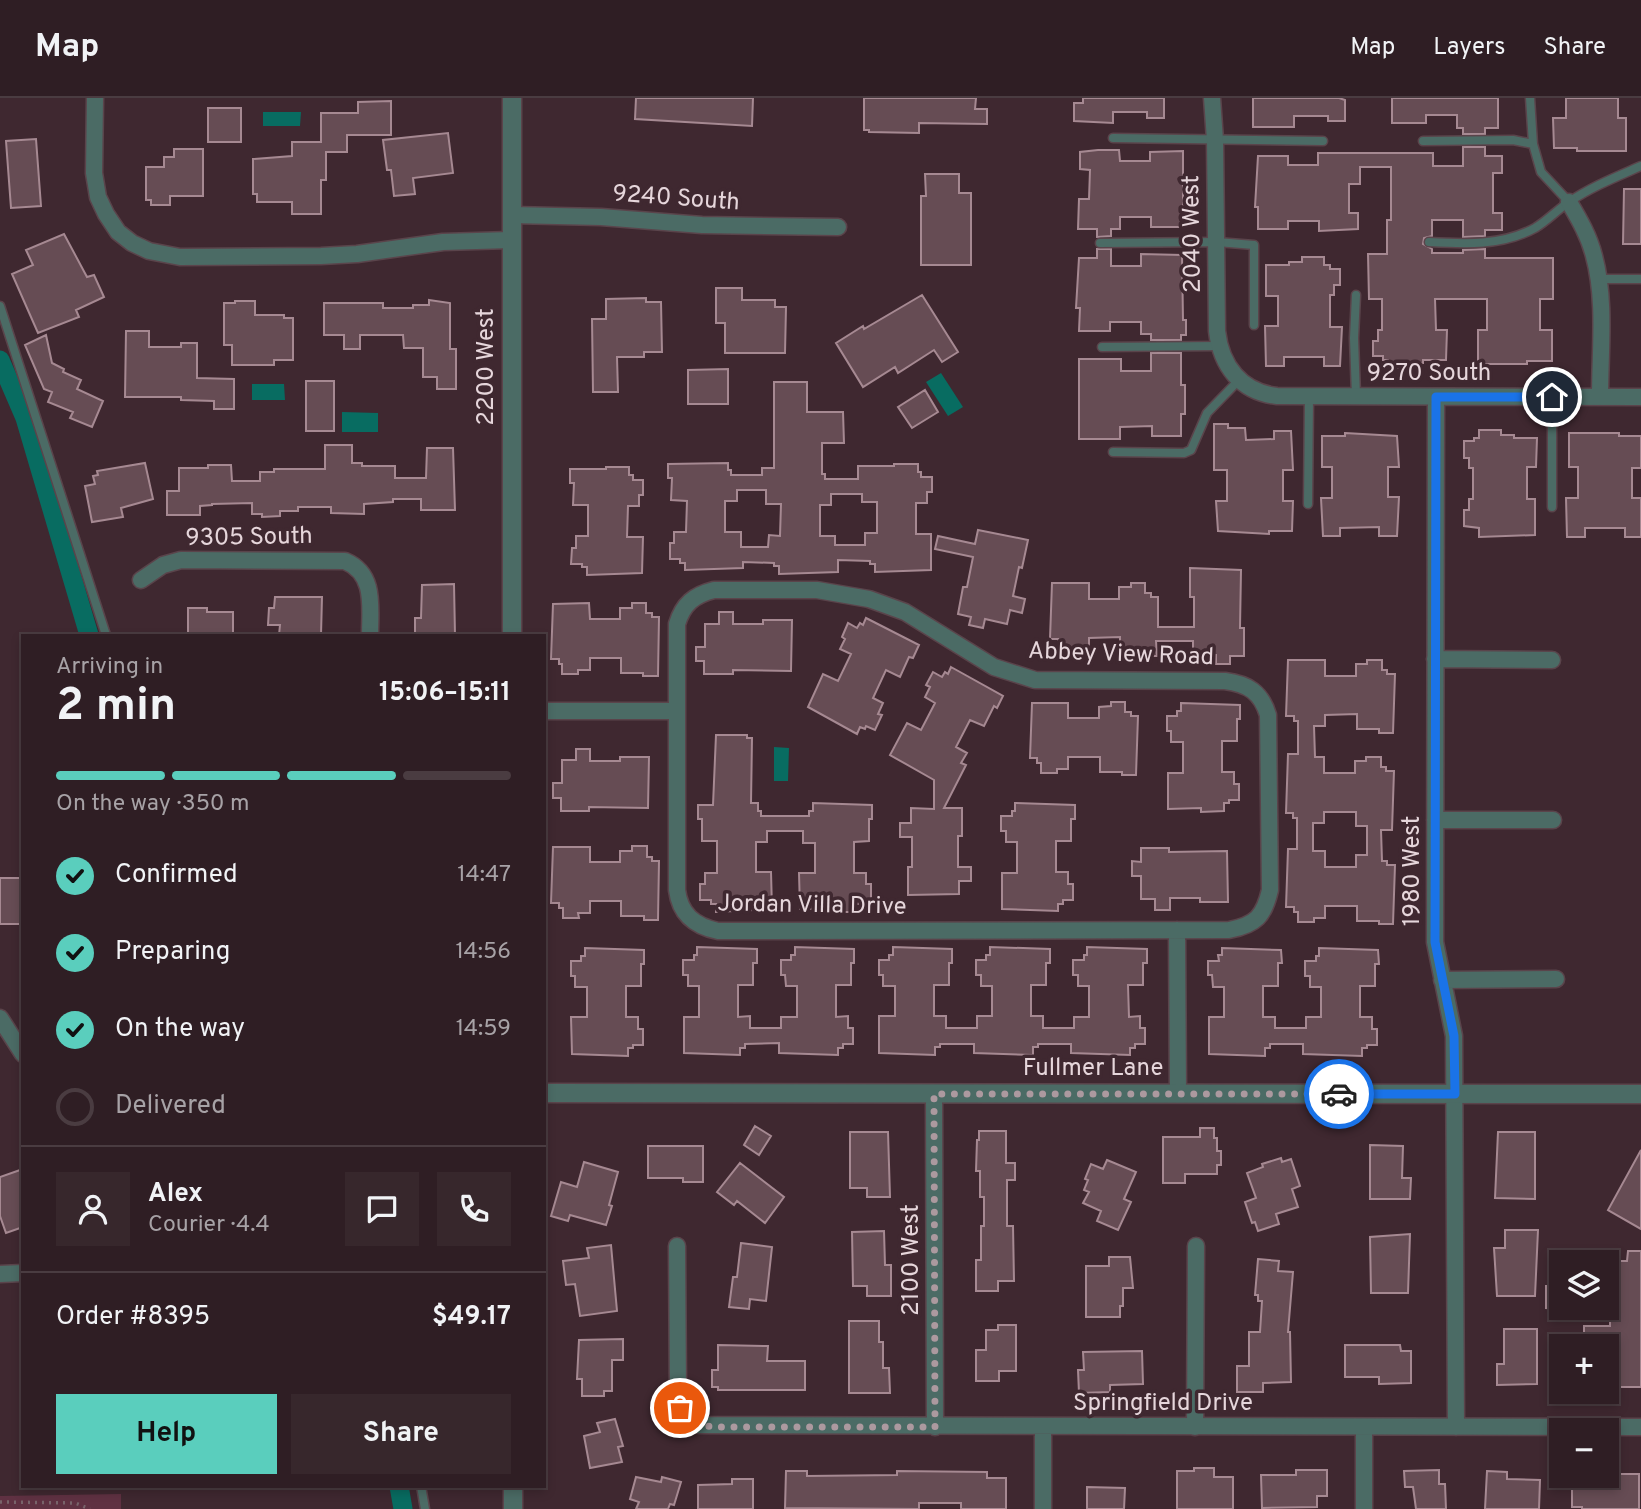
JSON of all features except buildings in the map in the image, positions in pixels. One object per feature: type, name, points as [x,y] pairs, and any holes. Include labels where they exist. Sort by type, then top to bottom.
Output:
[{"type":"street","points":[[95,98],[94,173],[99,197],[118,232],[149,251],[180,257],[333,256],[443,242],[512,240]]},
{"type":"street","name":"2200 West","points":[[512,98],[512,634]]},
{"type":"street","name":"2040 West","points":[[1212,98],[1217,331],[1219,346],[1228,367]]},
{"type":"street","points":[[1569,202],[1591,244],[1599,279],[1600,397]]},
{"type":"street","name":"9240 South","points":[[512,215],[601,217],[702,225],[838,227]]},
{"type":"street","name":"9270 South","points":[[1228,367],[1252,390],[1264,394],[1641,397]]},
{"type":"street","name":"1980 West","points":[[1436,397],[1435,942],[1454,1036],[1456,1427]]},
{"type":"street","name":"9305 South","points":[[141,580],[163,565],[190,559],[337,559],[360,569],[369,584],[370,634]]},
{"type":"street","name":"Abbey View Road","points":[[684,606],[701,593],[714,590],[817,590],[845,593],[905,612],[994,667],[1035,680],[1225,681],[1248,686],[1258,694],[1268,715],[1270,890],[1267,903],[1253,923]]},
{"type":"street","name":"Jordan Villa Drive","points":[[684,606],[677,624],[677,890],[678,901],[684,912],[704,928],[718,931],[1229,930],[1253,923]]},
{"type":"street","points":[[1435,659],[1552,660]]},
{"type":"street","points":[[546,711],[677,710]]},
{"type":"street","points":[[1435,820],[1553,820]]},
{"type":"street","points":[[1177,930],[1178,1094]]},
{"type":"street","points":[[1442,980],[1556,979]]},
{"type":"street","points":[[0,1018],[21,1051]]},
{"type":"street","name":"Fullmer Lane","points":[[546,1093],[1641,1094]]},
{"type":"street","name":"2100 West","points":[[934,1094],[935,1427]]},
{"type":"street","name":"Springfield Drive","points":[[677,1246],[680,1408],[686,1421],[712,1427],[1641,1427]]},
{"type":"street","points":[[1195,1427],[1196,1247]]},
{"type":"street","points":[[0,1273],[21,1273]]},
{"type":"street","points":[[1043,1427],[1043,1509]]},
{"type":"street","points":[[1364,1427],[1364,1509]]},
{"type":"street","points":[[513,1488],[513,1509]]},
{"type":"lane","points":[[1530,98],[1533,144],[1541,172],[1569,202]]},
{"type":"lane","points":[[1113,138],[1323,141]]},
{"type":"lane","points":[[1423,141],[1513,140],[1533,144]]},
{"type":"lane","points":[[1429,243],[1478,244],[1502,240],[1536,228],[1569,202],[1605,181],[1641,166]]},
{"type":"lane","points":[[1100,243],[1217,243],[1254,246],[1254,325]]},
{"type":"lane","points":[[1599,279],[1641,279]]},
{"type":"lane","points":[[1356,295],[1356,396]]},
{"type":"lane","points":[[0,306],[106,634]]},
{"type":"lane","points":[[1102,347],[1219,346]]},
{"type":"lane","points":[[1113,453],[1184,453],[1191,450],[1202,420],[1239,380]]},
{"type":"lane","points":[[1308,396],[1308,505]]},
{"type":"lane","points":[[1552,397],[1552,507]]},
{"type":"lane","points":[[421,1488],[425,1509]]},
{"type":"path","points":[[0,1502],[75,1503],[90,1509]]},
{"type":"shaded area","points":[[263,112],[301,112],[300,126],[263,126]]},
{"type":"shaded area","points":[[941,373],[963,407],[948,416],[926,382]]},
{"type":"shaded area","points":[[252,384],[284,384],[285,400],[252,400]]},
{"type":"shaded area","points":[[342,412],[378,413],[378,432],[342,432]]},
{"type":"shaded area","points":[[774,747],[789,748],[788,781],[774,781]]},
{"type":"shaded area","points":[[121,1494],[121,1509],[0,1509],[0,1496]]},
{"type":"waterway","points":[[0,360],[25,418],[89,634]]},
{"type":"waterway","points":[[399,1488],[403,1509]]},
{"type":"way so far","points":[[680,1408],[686,1421],[712,1427],[935,1427],[934,1094],[1339,1094]]},
{"type":"route","points":[[1339,1094],[1455,1094],[1454,1036],[1435,942],[1436,397],[1552,397]]}]
